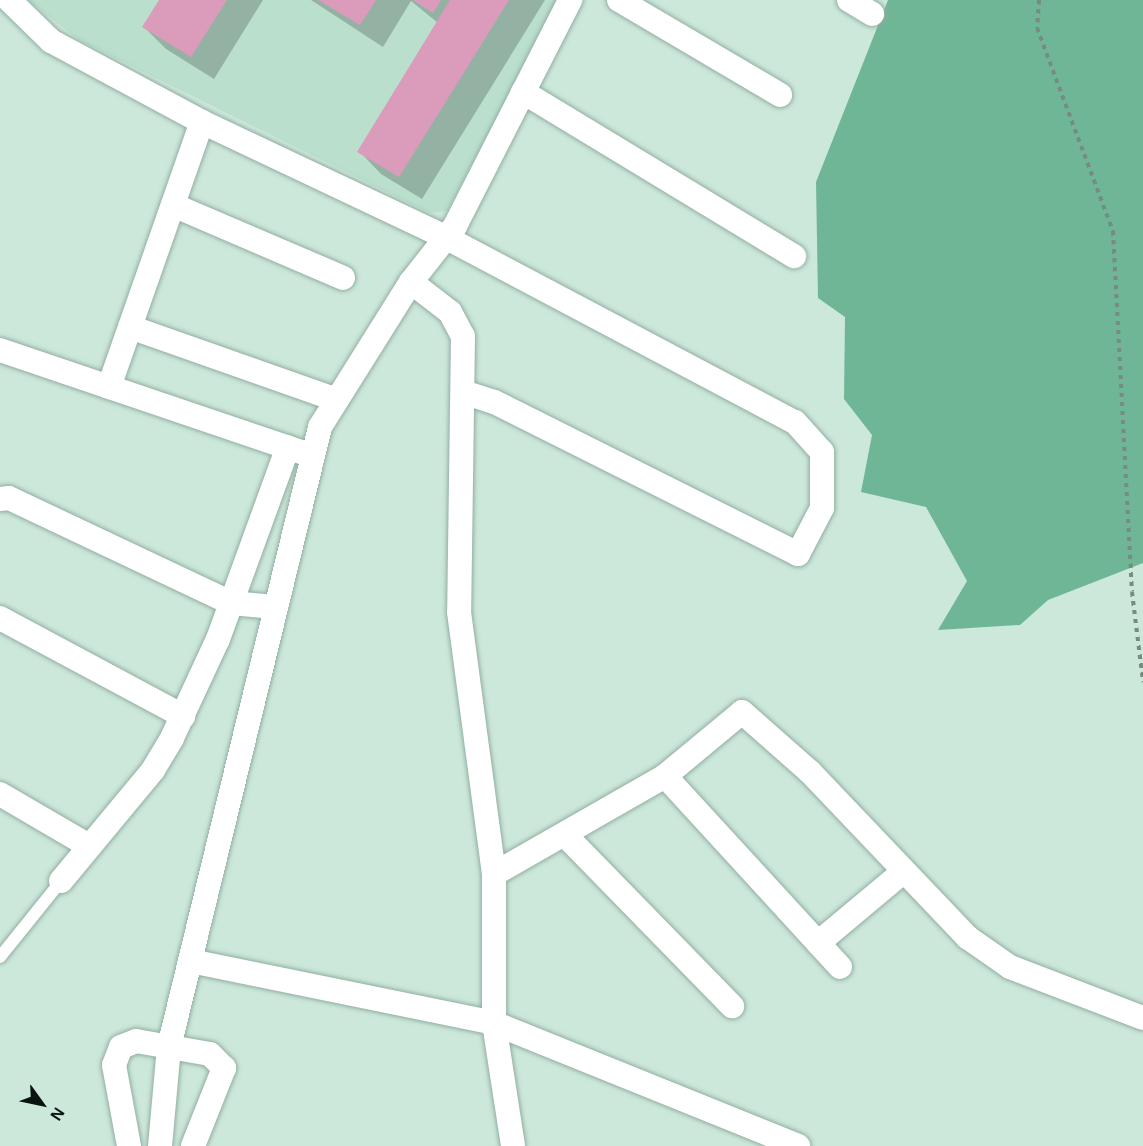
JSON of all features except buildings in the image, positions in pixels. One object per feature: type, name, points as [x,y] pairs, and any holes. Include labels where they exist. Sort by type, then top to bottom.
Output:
[{"type":"street","points":[[9,0],[51,41],[202,122],[443,236],[795,422],[822,452],[822,508],[798,554],[495,402],[464,392]]},
{"type":"street","points":[[160,1146],[169,1047],[312,456],[334,399],[443,236],[455,226],[570,0]]},
{"type":"street","points":[[849,0],[872,14]]},
{"type":"street","points":[[623,1],[780,95]]},
{"type":"street","points":[[523,92],[794,256]]},
{"type":"street","points":[[109,387],[202,122]]},
{"type":"street","points":[[172,205],[343,278]]},
{"type":"street","points":[[411,282],[458,324],[464,392],[459,612],[494,874],[494,1023],[513,1146]]},
{"type":"street","points":[[130,327],[334,399]]},
{"type":"street","points":[[0,350],[312,456]]},
{"type":"street","points":[[61,881],[153,770],[183,716],[231,603],[288,447]]},
{"type":"street","points":[[0,499],[9,498],[231,603],[275,607]]},
{"type":"street","points":[[0,618],[183,716]]},
{"type":"street","points":[[494,874],[566,836],[665,776],[742,712],[810,772],[967,937],[1010,967],[1143,1018]]},
{"type":"street","points":[[665,776],[840,967]]},
{"type":"street","points":[[0,794],[89,846]]},
{"type":"street","points":[[566,836],[732,1006]]},
{"type":"street","points":[[818,943],[904,871]]},
{"type":"street","points":[[190,961],[494,1023],[798,1146]]},
{"type":"street","points":[[129,1146],[115,1055],[129,1041],[210,1054],[224,1068],[193,1146]]},
{"type":"lane","points":[[0,957],[61,881]]},
{"type":"path","points":[[1039,0],[1037,28],[1113,231],[1132,592],[1143,682]]},
{"type":"shaded area","points":[[28,0],[559,0],[447,211],[429,213],[79,40]]},
{"type":"green space","points":[[888,0],[1143,0],[1143,563],[1048,600],[1020,625],[938,630],[967,581],[926,507],[861,492],[872,435],[844,399],[845,317],[818,298],[816,182]]}]
